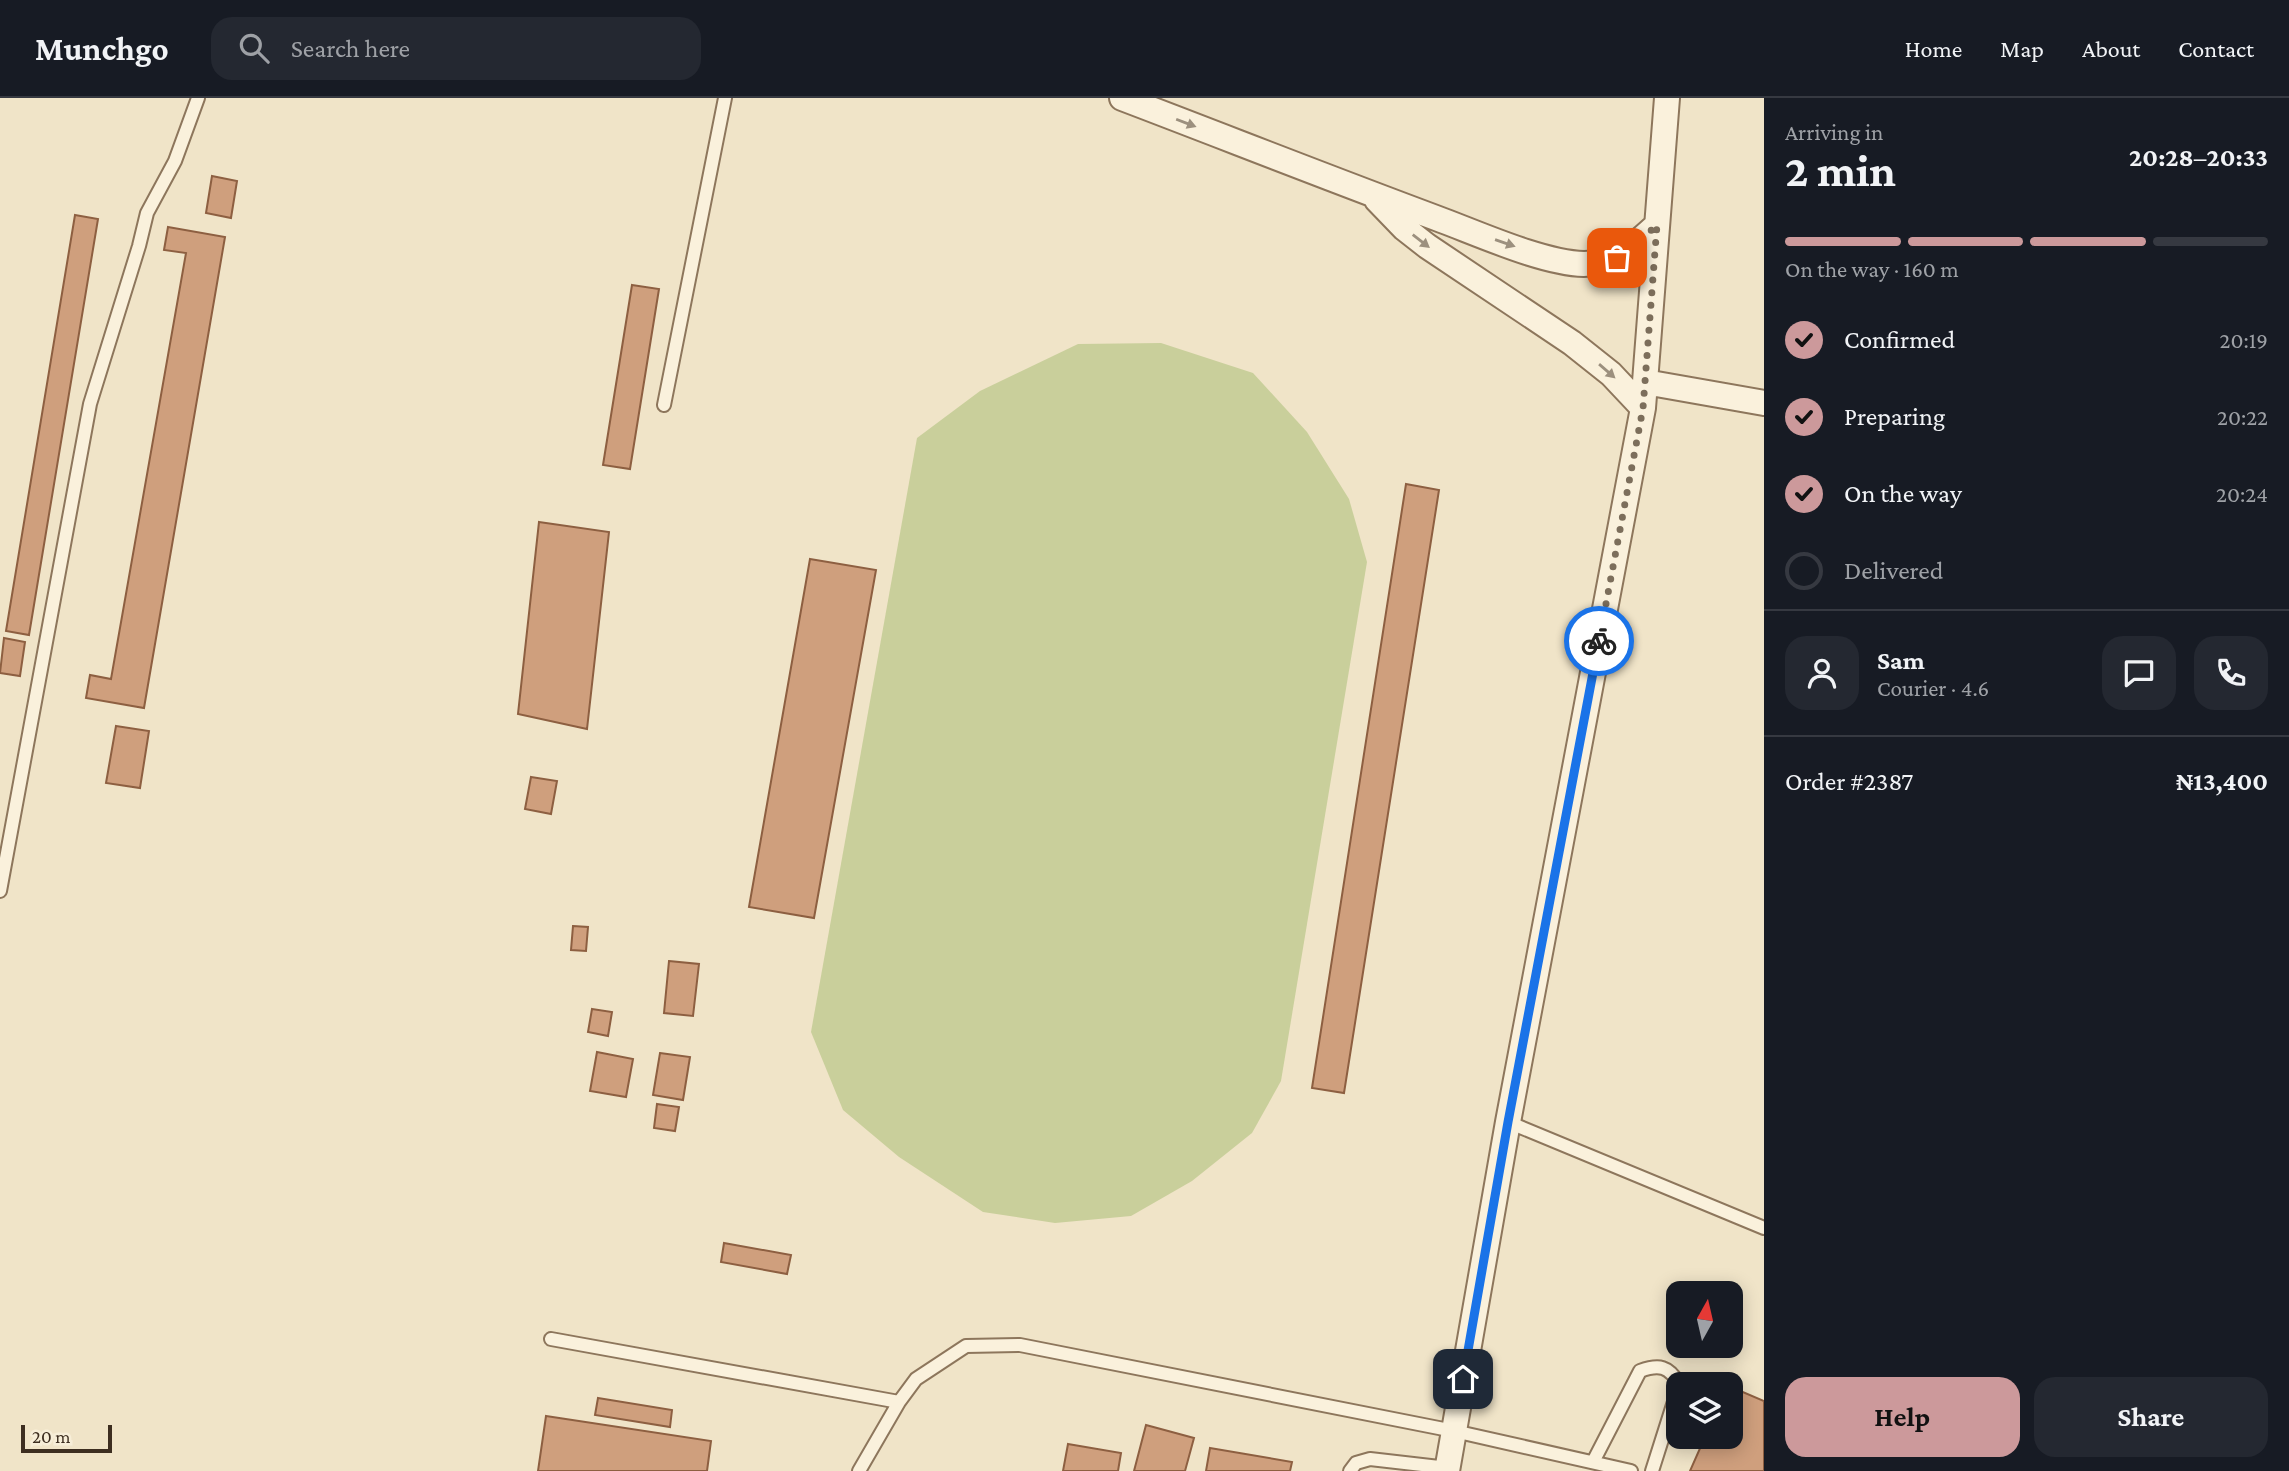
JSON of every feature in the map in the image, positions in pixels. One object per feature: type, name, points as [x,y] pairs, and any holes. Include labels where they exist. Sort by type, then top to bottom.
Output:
[{"type":"street","points":[[1122,98],[1546,258],[1583,264],[1617,258],[1657,225]]},
{"type":"street","points":[[1447,1469],[1508,1122],[1643,408],[1667,98]]},
{"type":"street","points":[[1372,194],[1404,228],[1427,246],[1572,343],[1611,374],[1643,408]]},
{"type":"street","points":[[1645,382],[1764,403]]},
{"type":"lane","points":[[0,891],[90,404],[147,213],[175,161],[198,98]]},
{"type":"lane","points":[[664,405],[725,98]]},
{"type":"lane","points":[[1508,1122],[1764,1228]]},
{"type":"lane","points":[[551,1339],[899,1402]]},
{"type":"lane","points":[[859,1471],[899,1402],[916,1379],[966,1346],[1020,1345],[1454,1431],[1631,1471]]},
{"type":"lane","points":[[1593,1462],[1640,1371],[1652,1367],[1671,1372]]},
{"type":"lane","points":[[1652,1471],[1666,1427]]},
{"type":"lane","points":[[1350,1471],[1356,1463],[1370,1459],[1447,1469]]},
{"type":"green space","points":[[1161,343],[1253,373],[1307,432],[1349,499],[1367,562],[1281,1081],[1252,1133],[1192,1181],[1131,1216],[1055,1223],[983,1212],[899,1157],[843,1110],[811,1032],[917,438],[980,391],[1078,344]]},
{"type":"building","points":[[212,176],[237,181],[231,218],[206,213]]},
{"type":"building","points":[[75,215],[98,219],[29,635],[6,631]]},
{"type":"building","points":[[168,227],[225,237],[144,708],[86,698],[90,675],[111,679],[186,253],[164,250]]},
{"type":"building","points":[[632,285],[659,289],[630,469],[603,465]]},
{"type":"building","points":[[1406,484],[1439,490],[1344,1093],[1312,1088]]},
{"type":"building","points":[[539,522],[609,532],[587,729],[518,714]]},
{"type":"building","points":[[810,559],[876,570],[814,918],[749,907]]},
{"type":"building","points":[[4,638],[25,642],[20,676],[0,673]]},
{"type":"building","points":[[116,726],[149,731],[140,788],[106,783]]},
{"type":"building","points":[[531,777],[557,781],[551,814],[525,809]]},
{"type":"building","points":[[573,926],[588,927],[586,951],[571,950]]},
{"type":"building","points":[[669,961],[699,964],[693,1016],[664,1013]]},
{"type":"building","points":[[592,1009],[612,1012],[608,1036],[588,1032]]},
{"type":"building","points":[[597,1052],[633,1059],[626,1097],[590,1091]]},
{"type":"building","points":[[660,1053],[690,1057],[683,1100],[653,1095]]},
{"type":"building","points":[[657,1104],[679,1107],[675,1131],[654,1128]]},
{"type":"building","points":[[724,1243],[791,1255],[787,1274],[721,1262]]},
{"type":"building","points":[[1743,1392],[1764,1401],[1764,1471],[1690,1471],[1700,1449],[1743,1449]]},
{"type":"building","points":[[598,1398],[672,1410],[670,1427],[595,1415]]},
{"type":"building","points":[[546,1416],[711,1441],[707,1471],[538,1471]]},
{"type":"building","points":[[1146,1425],[1194,1438],[1185,1471],[1134,1471]]},
{"type":"building","points":[[1068,1444],[1121,1453],[1118,1471],[1063,1471]]},
{"type":"building","points":[[1210,1448],[1292,1462],[1290,1471],[1206,1471]]},
{"type":"way so far","points":[[1599,641],[1643,408],[1657,225],[1617,258]]},
{"type":"route","points":[[1463,1379],[1508,1122],[1599,641]]}]
